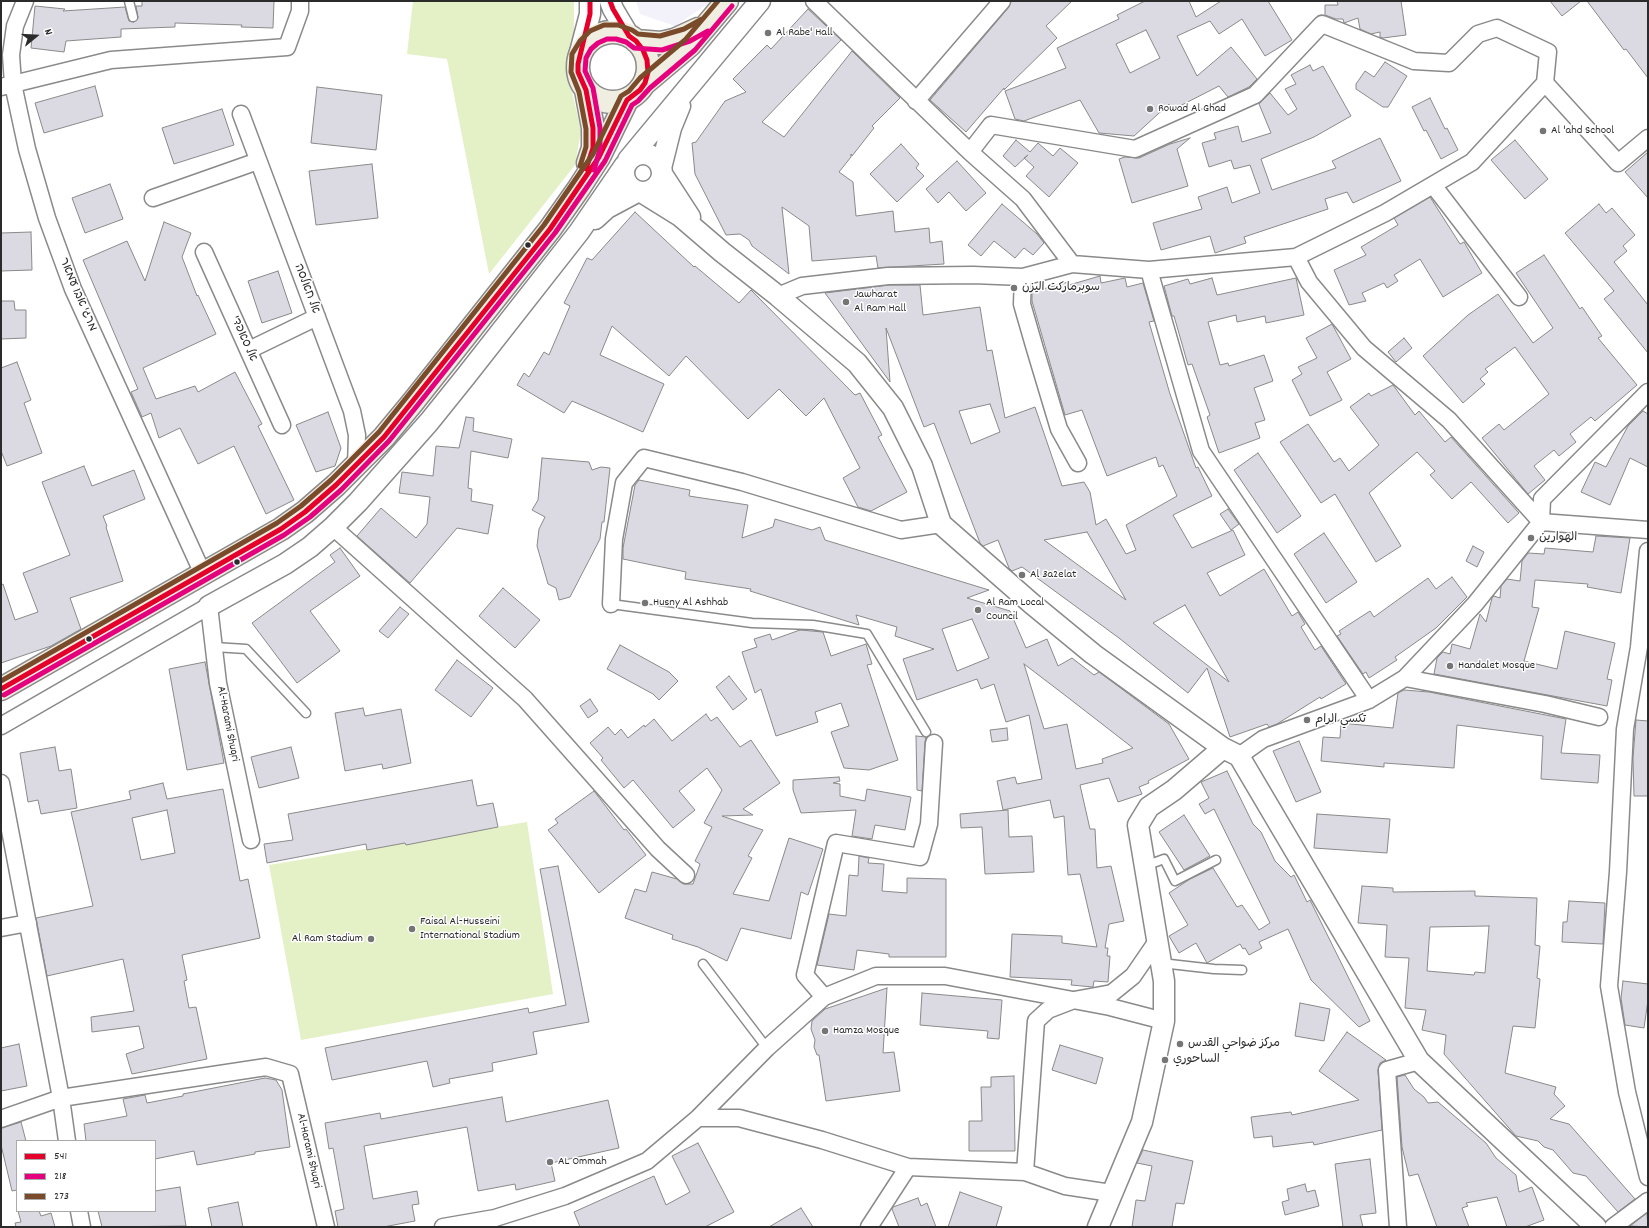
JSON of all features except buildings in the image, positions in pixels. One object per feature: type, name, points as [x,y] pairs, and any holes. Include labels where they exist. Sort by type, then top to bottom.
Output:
[{"type":"highway","points":[[644,83],[690,44],[727,1]]},
{"type":"highway","points":[[579,188],[592,148],[594,128],[586,90],[578,72],[579,56],[585,45],[594,37],[605,32],[617,32],[632,38],[662,43],[687,35],[708,23]]},
{"type":"highway","points":[[1,689],[280,529],[305,512],[356,466],[384,437],[413,402],[550,229],[579,188],[610,135],[627,100],[640,90],[648,72],[647,60],[643,50],[632,38]]},
{"type":"highway","points":[[586,90],[594,97],[605,102],[627,100]]},
{"type":"street","name":"מרג' אבו עמאר","points":[[25,1],[15,26],[7,85],[47,218],[73,289],[203,574]]},
{"type":"street","points":[[7,85],[110,60],[287,47],[300,11],[300,1]]},
{"type":"street","points":[[579,56],[590,14],[590,1]]},
{"type":"street","points":[[610,1],[613,9],[632,38]]},
{"type":"street","points":[[1,726],[285,564],[310,547],[333,527],[429,422],[579,232],[626,163],[760,1]]},
{"type":"street","points":[[814,1],[916,101],[1023,199],[1072,264]]},
{"type":"street","points":[[916,101],[1002,1]]},
{"type":"street","points":[[778,296],[802,286],[888,276],[973,274],[1023,277],[1072,264],[1149,270],[1296,257],[1385,214],[1472,162],[1545,83],[1548,52],[1497,28],[1478,34],[1449,63],[1414,61],[1322,24],[1255,95],[1135,149],[991,125],[970,152]]},
{"type":"street","points":[[1545,83],[1618,163],[1648,138]]},
{"type":"street","points":[[579,232],[607,208],[640,192],[655,188],[659,184],[671,128],[679,107],[690,87]]},
{"type":"street","name":"אל חאלסה","points":[[241,114],[352,411],[357,435],[356,466]]},
{"type":"street","points":[[722,252],[705,236],[685,212],[657,160],[646,154],[633,156],[626,163],[624,178],[626,184],[680,216],[722,252],[778,296],[857,364],[893,408],[922,466],[941,524],[1031,603],[1093,654],[1231,752],[1418,1061],[1596,1227]]},
{"type":"street","points":[[153,198],[258,161]]},
{"type":"street","points":[[1433,185],[1519,296]]},
{"type":"street","name":"אל סאפדי","points":[[204,252],[282,425]]},
{"type":"street","points":[[1296,257],[1310,282],[1364,348],[1448,420],[1541,522],[1648,530]]},
{"type":"street","points":[[1149,270],[1201,451],[1369,700]]},
{"type":"street","points":[[1023,277],[1022,304],[1035,349],[1059,429],[1078,463]]},
{"type":"street","points":[[249,350],[317,317]]},
{"type":"street","points":[[1098,1227],[1142,1122],[1164,1021],[1164,981],[1138,825],[1149,807],[1231,752],[1369,700],[1405,678],[1475,604],[1541,522],[1542,499],[1648,392]]},
{"type":"street","points":[[611,604],[614,539],[624,483],[644,458],[742,482],[901,530],[941,524]]},
{"type":"street","points":[[333,527],[525,700],[658,849],[686,875]]},
{"type":"street","points":[[1648,551],[1639,647],[1625,729],[1618,872],[1609,986],[1627,1092],[1648,1177]]},
{"type":"street","name":"Al-Harami Shuqri","points":[[209,606],[218,683],[250,840]]},
{"type":"street","points":[[1405,678],[1545,704],[1599,716]]},
{"type":"street","points":[[824,996],[805,975],[836,843],[920,856],[929,824],[930,737]]},
{"type":"street","points":[[1,783],[61,1098],[67,1140]]},
{"type":"street","points":[[1,928],[28,923]]},
{"type":"street","points":[[1025,1172],[1036,1021],[1048,1010],[1074,1000],[1112,993],[1133,976],[1157,941]]},
{"type":"street","points":[[443,1227],[502,1216],[565,1196],[647,1161],[698,1118],[767,1048],[824,996],[876,976],[946,976],[1110,1006],[1164,1021]]},
{"type":"street","points":[[1398,1227],[1387,1070],[1418,1061]]},
{"type":"street","name":"Al-Harami Shuqri","points":[[61,1098],[266,1066],[290,1074],[326,1227]]},
{"type":"street","points":[[1,1119],[61,1098]]},
{"type":"street","points":[[698,1118],[739,1118],[822,1140],[908,1167],[1025,1172],[1065,1186],[1111,1193]]},
{"type":"street","points":[[869,1227],[908,1167]]},
{"type":"street","points":[[1613,1227],[1648,1201]]},
{"type":"street","points":[[79,1212],[82,1227]]},
{"type":"lane","points":[[129,1],[133,17]]},
{"type":"lane","points":[[611,604],[752,624],[813,625],[867,634],[930,737]]},
{"type":"lane","points":[[214,647],[246,649],[306,713]]},
{"type":"lane","points":[[1144,866],[1164,859],[1174,881],[1216,860]]},
{"type":"lane","points":[[1160,963],[1214,969],[1242,970]]},
{"type":"lane","points":[[703,964],[767,1048]]},
{"type":"shaded area","points":[[636,1],[712,1],[675,26],[640,14]]},
{"type":"green space","points":[[413,1],[574,1],[574,42],[569,78],[581,131],[575,165],[489,274],[447,59],[407,54]]},
{"type":"green space","name":"Faisal Al-Husseini International Stadium","points":[[527,822],[553,994],[301,1040],[269,865]]},
{"type":"transit line","name":"541","points":[[586,169],[593,148],[593,128],[586,90],[578,72],[578,64],[590,14],[590,1]]},
{"type":"transit line","name":"541","points":[[1,689],[281,529],[305,512],[336,485],[384,437],[550,229],[599,157],[627,100],[640,90],[645,83],[648,72],[647,60],[643,50],[636,41],[629,36],[610,1]]},
{"type":"transit line","name":"273","points":[[1,681],[277,523],[301,506],[331,480],[379,432],[544,225],[593,154],[621,96],[629,91],[640,78],[685,40],[718,1]]},
{"type":"transit line","name":"218","points":[[4,695],[284,535],[310,517],[341,490],[389,441],[555,233],[605,161],[632,105],[695,50],[732,6]]},
{"type":"transit line","name":"273","points":[[580,166],[586,147],[586,129],[579,92],[571,72],[572,54],[580,41],[590,31],[604,25],[618,25],[638,34],[660,36],[684,29],[702,19]]},
{"type":"transit line","name":"218","points":[[594,170],[600,149],[600,128],[593,88],[585,71],[586,58],[591,49],[598,43],[607,39],[616,39],[626,42],[634,48],[662,50],[690,41],[708,31]]},
{"type":"place","name":"Al Rabe' Hall","points":[[768,33]]},
{"type":"place","name":"Rowad Al Ghad","points":[[1150,109]]},
{"type":"place","name":"Al 'ahd School","points":[[1543,131]]},
{"type":"place","name":"سوبرماركت اليزن","points":[[1014,288]]},
{"type":"place","name":"Jawharat Al Ram Hall","points":[[846,302]]},
{"type":"place","name":"الهوارين","points":[[1531,538]]},
{"type":"place","name":"Al 3a2elat","points":[[1022,575]]},
{"type":"place","name":"Husny Al Ashhab","points":[[645,603]]},
{"type":"place","name":"Al Ram Local Council","points":[[978,610]]},
{"type":"place","name":"Handalet Mosque","points":[[1450,666]]},
{"type":"place","name":"تكسي الرام","points":[[1307,720]]},
{"type":"place","name":"Faisal Al-Husseini International Stadium","points":[[412,929]]},
{"type":"place","name":"Al Ram Stadium","points":[[371,939]]},
{"type":"place","name":"Hamza Mosque","points":[[825,1031]]},
{"type":"place","name":"مركز ضواحي القدس","points":[[1180,1044]]},
{"type":"place","name":"الساحوري","points":[[1165,1060]]},
{"type":"place","name":"AL Ommah","points":[[550,1162]]}]
